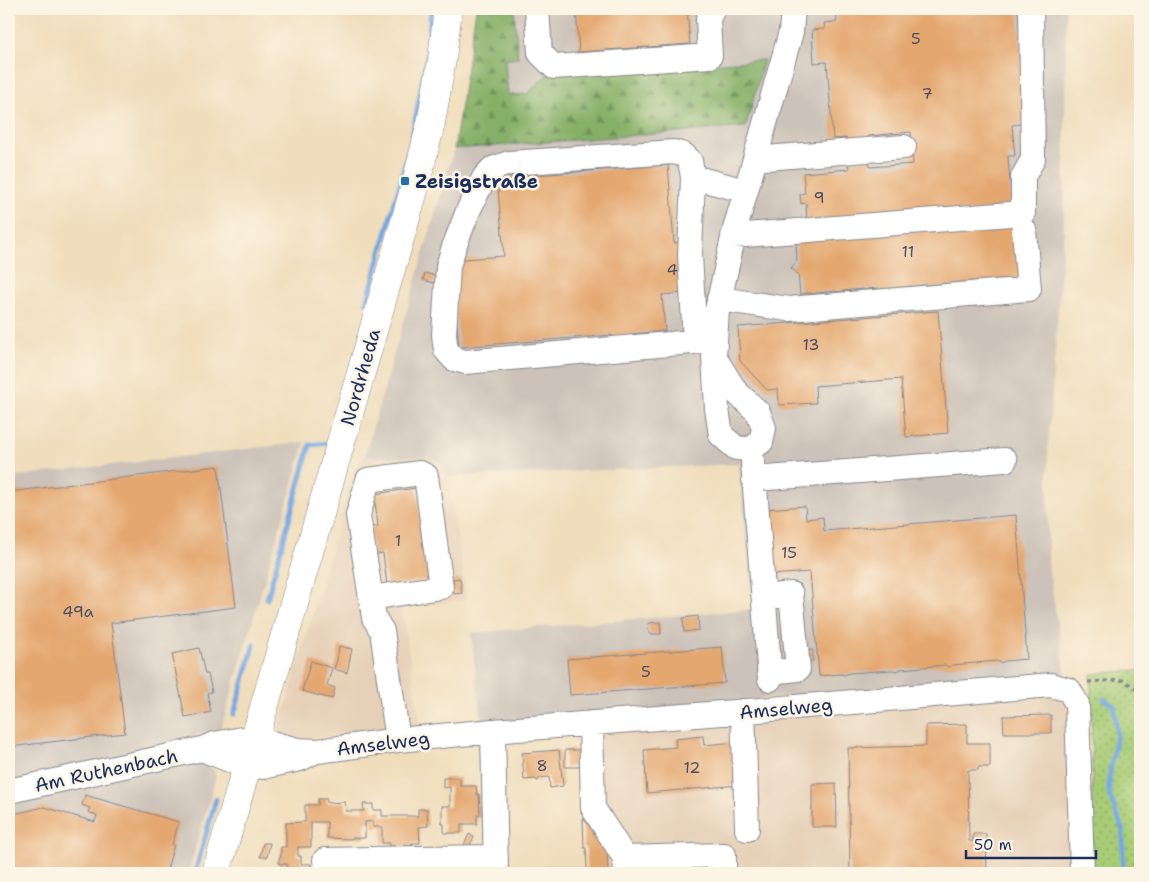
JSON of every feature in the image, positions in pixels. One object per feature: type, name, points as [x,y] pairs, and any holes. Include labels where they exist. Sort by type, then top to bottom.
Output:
[{"type":"main road","name":"Nordrheda","points":[[216,873],[416,183],[431,123],[448,9]]},
{"type":"street","points":[[537,9],[540,53],[554,68],[710,56],[708,19],[713,9]]},
{"type":"street","points":[[708,346],[465,362],[454,359],[446,350],[444,335],[448,266],[468,211],[484,178],[492,169],[509,163],[674,152],[684,154],[690,162],[693,177],[690,255],[708,346],[721,435],[736,448],[750,449],[761,442],[764,428],[758,412],[736,392],[708,346],[733,236],[791,32],[793,9]]},
{"type":"street","points":[[733,236],[1024,213],[1023,177],[1033,159],[1031,9]]},
{"type":"street","points":[[756,155],[766,158],[904,147]]},
{"type":"street","points":[[693,177],[746,191]]},
{"type":"street","points":[[719,299],[789,309],[1029,289],[1024,230]]},
{"type":"street","points":[[750,449],[753,459],[770,675]]},
{"type":"street","points":[[754,480],[1005,460]]},
{"type":"street","points":[[371,598],[441,586],[426,476],[420,472],[368,480],[358,515],[374,618],[382,631],[398,740]]},
{"type":"street","name":"Amselweg","points":[[251,753],[268,742],[298,750],[318,751],[398,740],[493,731],[1051,685],[1069,690]]},
{"type":"street","points":[[1069,690],[1077,704],[1082,873]]},
{"type":"street","points":[[742,711],[747,829]]},
{"type":"street","points":[[591,723],[592,808],[626,866],[724,855],[724,873]]},
{"type":"street","points":[[324,860],[419,858],[496,865],[493,731]]},
{"type":"street","name":"Am Ruthenbach","points":[[9,791],[242,739],[251,753]]},
{"type":"path","points":[[1069,690],[1082,683],[1123,680],[1138,690],[1140,722]]},
{"type":"shaded area","points":[[514,9],[1066,9],[1064,230],[1048,447],[1048,565],[1066,676],[762,699],[482,724],[471,633],[754,609],[739,464],[448,477],[440,462],[427,457],[364,457],[454,149],[746,127],[763,60],[546,75],[527,94],[508,95],[505,60],[518,58]]},
{"type":"shaded area","points":[[305,442],[221,729],[196,734],[201,763],[210,766],[216,777],[188,873],[9,873],[9,477]]},
{"type":"shaded area","points":[[364,457],[427,457],[440,461],[448,477],[467,599],[402,609],[421,728],[288,740],[279,730],[355,468]]},
{"type":"shaded area","points":[[1052,692],[1071,707],[1074,873],[587,873],[586,848],[584,848],[582,733]]},
{"type":"green space","points":[[476,9],[514,9],[518,58],[505,60],[508,95],[527,94],[546,75],[764,60],[746,127],[454,149]]},
{"type":"green space","points":[[1140,670],[1140,873],[1093,873],[1091,674]]},
{"type":"building","points":[[576,9],[687,9],[690,44],[579,52]]},
{"type":"building","points":[[836,9],[1018,9],[1027,123],[1012,125],[1015,156],[1008,156],[1012,208],[807,224],[806,203],[801,204],[800,194],[805,193],[803,173],[849,169],[848,162],[869,160],[870,167],[913,164],[911,132],[868,136],[868,143],[847,145],[846,138],[833,139],[827,62],[814,63],[812,30],[825,29],[824,23],[837,22]]},
{"type":"building","points":[[668,165],[674,243],[681,242],[685,293],[662,295],[665,331],[630,334],[631,344],[612,346],[612,335],[459,347],[452,260],[504,256],[497,178]]},
{"type":"building","points":[[1018,223],[1022,280],[878,292],[878,288],[800,294],[798,274],[791,268],[797,261],[796,241]]},
{"type":"building","points":[[425,273],[436,276],[434,283],[423,280]]},
{"type":"building","points":[[938,311],[948,433],[906,437],[901,379],[815,386],[816,403],[779,405],[778,389],[767,390],[740,361],[738,327]]},
{"type":"building","points":[[218,466],[236,607],[111,623],[125,733],[9,747],[9,492]]},
{"type":"building","points":[[416,488],[430,579],[387,585],[383,553],[374,555],[370,527],[378,526],[374,494]]},
{"type":"building","points":[[805,506],[806,519],[823,517],[824,531],[1016,515],[1027,659],[1001,663],[997,661],[949,667],[945,665],[897,671],[819,676],[810,572],[771,575],[766,509]]},
{"type":"building","points":[[460,578],[462,593],[454,594],[453,579]]},
{"type":"building","points":[[698,616],[699,630],[684,632],[683,618]]},
{"type":"building","points":[[660,622],[661,634],[649,634],[648,623]]},
{"type":"building","points":[[339,646],[352,649],[347,673],[334,669]]},
{"type":"building","points":[[722,647],[725,683],[570,695],[567,659]]},
{"type":"building","points":[[199,648],[205,674],[208,674],[212,692],[207,693],[211,712],[185,717],[172,654]]},
{"type":"building","points":[[813,650],[813,661],[806,662],[805,651]]},
{"type":"building","points":[[311,661],[332,668],[327,685],[335,688],[332,699],[302,691]]},
{"type":"building","points":[[1051,715],[1051,733],[1004,733],[1003,716]]},
{"type":"building","points":[[967,724],[967,743],[990,743],[990,767],[978,767],[978,770],[968,770],[969,841],[973,841],[973,834],[986,834],[987,872],[850,873],[848,748],[926,746],[926,725]]},
{"type":"building","points":[[703,736],[704,745],[736,742],[740,785],[647,793],[644,750],[676,747],[675,739]]},
{"type":"building","points":[[559,750],[563,786],[550,788],[549,777],[539,778],[537,781],[536,779],[524,780],[522,753]]},
{"type":"building","points":[[565,750],[582,750],[582,767],[565,767]]},
{"type":"building","points":[[443,778],[460,778],[460,786],[476,786],[477,795],[479,794],[480,815],[477,815],[477,824],[461,824],[461,833],[444,833],[442,806],[450,806],[450,787],[443,788]]},
{"type":"building","points":[[836,783],[837,827],[812,827],[812,784]]},
{"type":"building","points":[[85,795],[179,822],[166,873],[9,873],[9,815],[44,807],[95,822],[97,815],[88,812],[90,808],[82,805]]},
{"type":"building","points":[[318,799],[327,799],[327,803],[345,802],[346,811],[364,811],[363,804],[373,804],[373,810],[382,810],[382,816],[418,816],[418,809],[427,809],[428,826],[419,827],[420,843],[411,843],[412,846],[390,846],[390,843],[382,843],[382,827],[373,827],[373,821],[365,822],[365,838],[351,839],[327,838],[327,822],[311,822],[311,847],[298,847],[298,856],[301,856],[301,864],[311,864],[311,873],[287,873],[287,864],[279,864],[281,847],[286,847],[286,823],[305,822],[305,805],[318,805]]},
{"type":"building","points":[[583,818],[607,847],[608,873],[546,873],[546,869],[587,869]]},
{"type":"building","points":[[469,834],[474,837],[469,847],[464,845]]},
{"type":"building","points":[[263,843],[270,843],[267,857],[260,857]]},
{"type":"building","points":[[445,869],[462,869],[462,873],[445,873]]},
{"type":"waterway","points":[[367,303],[411,143],[427,56],[431,9]]},
{"type":"waterway","points":[[267,599],[310,445],[329,443],[330,439]]},
{"type":"waterway","points":[[234,714],[254,645]]},
{"type":"waterway","points":[[1104,699],[1114,706],[1117,735],[1109,777],[1109,793],[1123,831],[1123,873]]},
{"type":"waterway","points":[[195,873],[216,799]]},
{"type":"place","name":"Zeisigstraße","points":[[405,181]]}]
